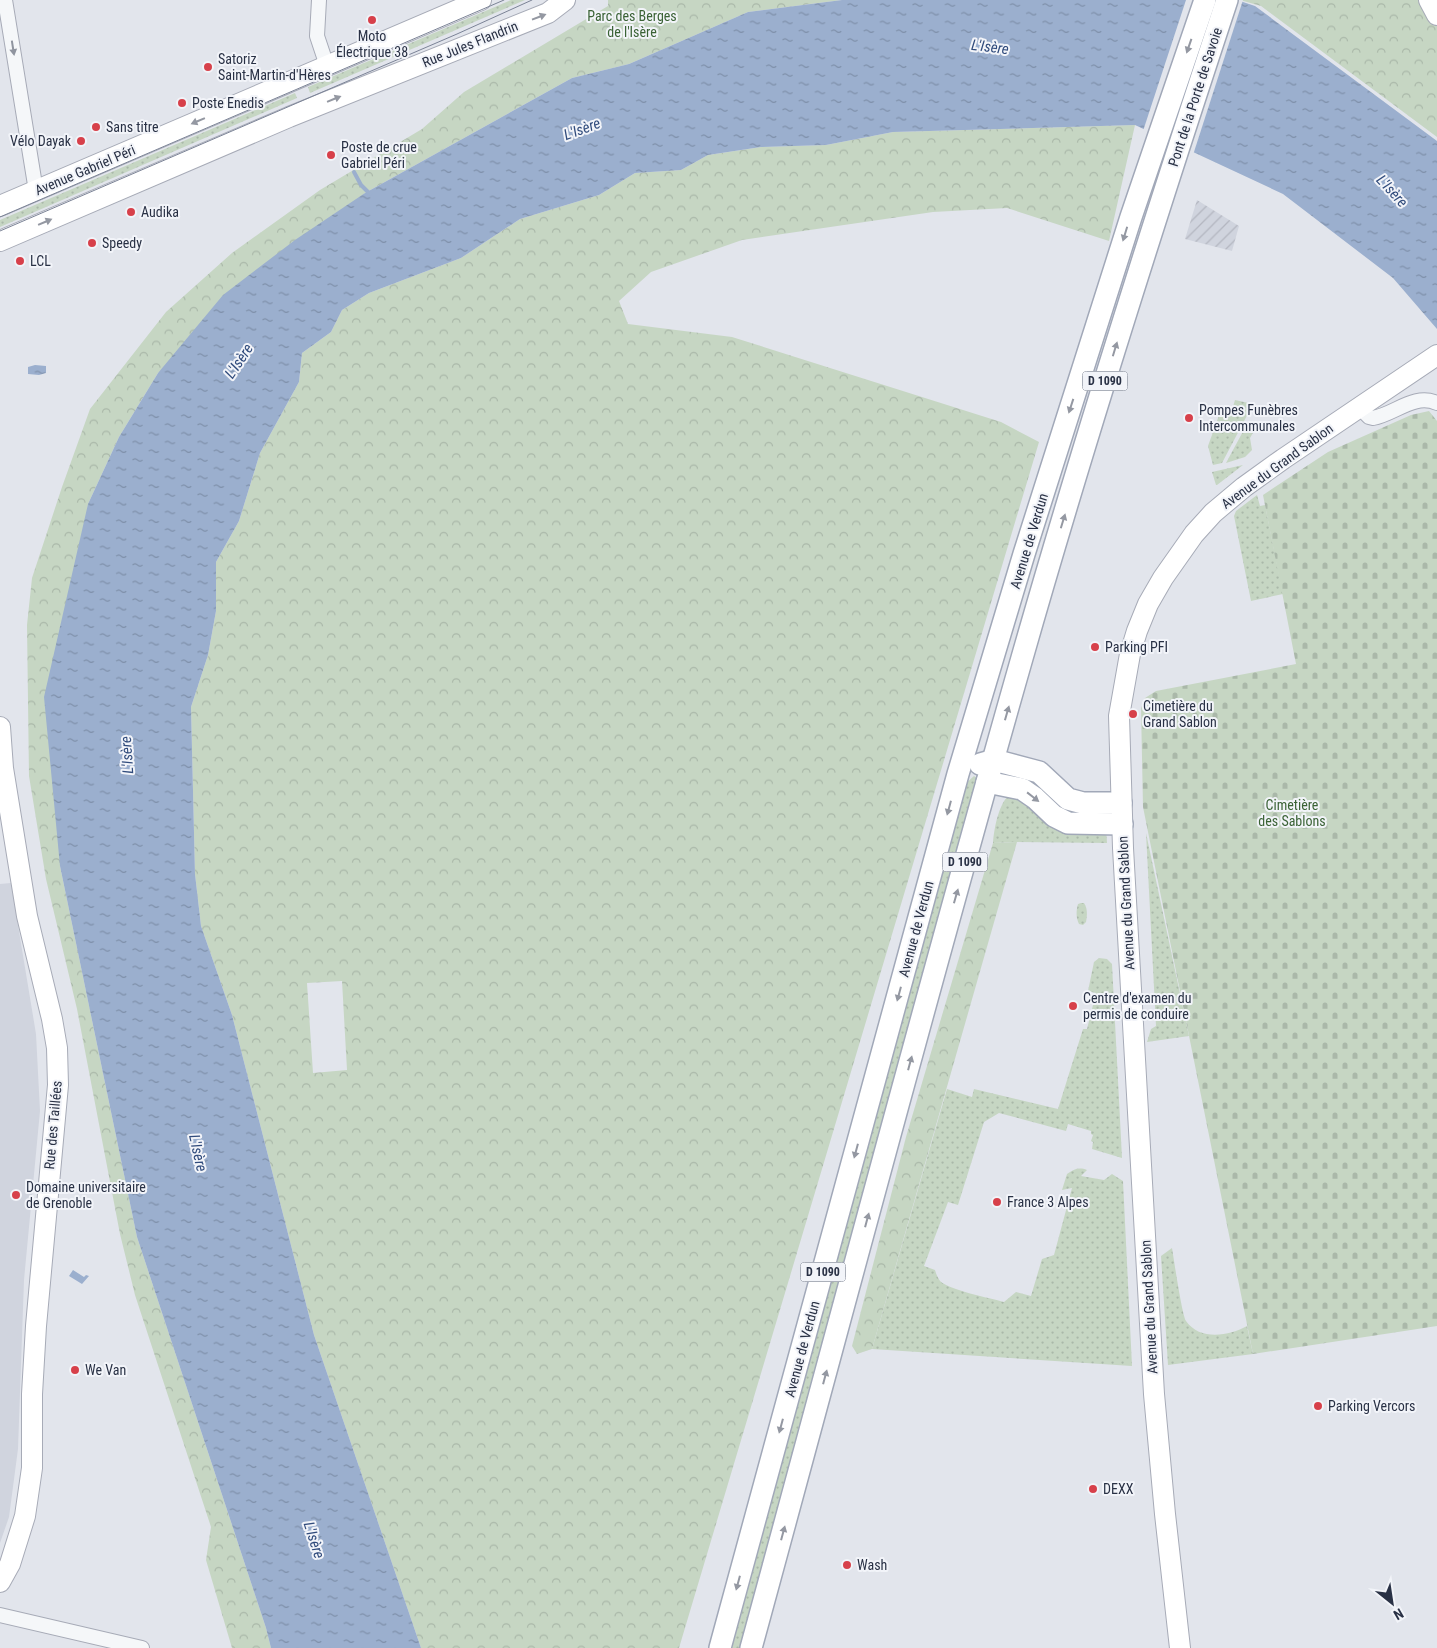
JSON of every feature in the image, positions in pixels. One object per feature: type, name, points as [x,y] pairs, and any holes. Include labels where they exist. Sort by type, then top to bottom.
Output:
[{"type":"main road","name":"Pont de la Porte de Savoie","points":[[1141,188],[1205,0]]},
{"type":"main road","name":"Pont de la Porte de Savoie","points":[[1163,194],[1227,0]]},
{"type":"main road","name":"Avenue de Verdun","points":[[720,1648],[958,774],[1024,554],[1141,188]]},
{"type":"main road","name":"Avenue de Verdun","points":[[752,1648],[987,768],[1163,194]]},
{"type":"main road","points":[[1013,594],[1004,660],[982,748],[987,768],[1022,789],[1035,798],[1054,816],[1068,823],[1122,824]]},
{"type":"main road","points":[[958,774],[987,768],[1024,767],[1039,772],[1068,798],[1083,803],[1121,803]]},
{"type":"street","points":[[5,0],[36,190]]},
{"type":"street","points":[[320,0],[317,36],[327,66],[481,0]]},
{"type":"street","name":"Rue Jules Flandrin","points":[[0,241],[289,117],[548,14],[565,0]]},
{"type":"street","points":[[1429,0],[1437,15]]},
{"type":"street","name":"Avenue Gabriel Péri","points":[[0,206],[327,66]]},
{"type":"street","name":"Avenue du Grand Sablon","points":[[1180,1648],[1154,1394],[1122,824],[1119,716],[1130,654],[1148,604],[1163,578],[1194,534],[1224,503],[1278,462],[1437,355]]},
{"type":"street","points":[[1360,408],[1369,417],[1373,418],[1415,401],[1428,399],[1437,403]]},
{"type":"street","name":"Rue des Taillées","points":[[0,727],[3,768],[27,916],[58,1048],[58,1085],[36,1326],[32,1394],[32,1468],[25,1516],[10,1564],[0,1582]]},
{"type":"street","points":[[0,1615],[142,1648]]},
{"type":"shaded area","points":[[1197,200],[1239,226],[1232,251],[1185,239]]},
{"type":"shaded area","name":"Domaine universitaire de Grenoble","points":[[11,883],[36,1034],[40,1111],[24,1280],[18,1449],[9,1517],[0,1543],[0,884]]},
{"type":"green space","points":[[511,0],[525,0],[310,93],[308,87]]},
{"type":"green space","name":"Parc des Berges de l'Isère","points":[[608,0],[842,0],[748,12],[629,64],[572,78],[365,193],[158,373],[119,437],[88,504],[60,866],[137,1237],[271,1648],[232,1648],[206,1560],[211,1527],[135,1295],[120,1234],[77,1009],[46,879],[29,776],[27,625],[32,578],[90,409],[166,312],[232,253],[320,190],[422,129],[464,92],[608,6]]},
{"type":"green space","points":[[1240,0],[1437,0],[1437,137],[1261,6]]},
{"type":"green space","points":[[295,93],[297,98],[0,227],[0,220]]},
{"type":"green space","points":[[1135,125],[1109,241],[1007,208],[933,212],[742,240],[651,272],[619,301],[628,324],[732,337],[1001,422],[1039,442],[679,1648],[421,1648],[314,1335],[232,1015],[201,926],[195,874],[191,707],[208,655],[216,611],[216,562],[239,521],[260,453],[299,382],[302,353],[331,332],[342,310],[369,293],[461,258],[520,219],[599,195],[635,173],[681,170],[708,155],[761,147],[826,145],[893,132]],"holes":[[[342,981],[347,1070],[313,1073],[307,983]]]},
{"type":"green space","points":[[1235,400],[1253,404],[1222,463],[1213,465],[1208,446],[1222,407],[1232,410]]},
{"type":"green space","name":"Cimetière des Sablons","points":[[1429,411],[1437,421],[1437,1326],[1253,1354],[1143,807],[1141,708],[1145,698],[1156,691],[1296,664],[1263,495],[1328,452],[1411,415]]},
{"type":"green space","points":[[1247,424],[1254,431],[1250,438],[1252,450],[1245,457],[1226,463]]},
{"type":"green space","points":[[1243,465],[1217,485],[1216,485],[1212,472]]},
{"type":"green space","points":[[1257,495],[1260,506],[1265,505],[1283,594],[1251,601],[1234,516],[1236,511]]},
{"type":"green space","points":[[974,776],[977,778],[977,785],[740,1648],[732,1648],[964,785]]},
{"type":"green space","points":[[1012,793],[1106,828],[1107,843],[993,843],[996,823],[1001,808],[1007,797]]},
{"type":"green space","points":[[1146,833],[1189,1036],[1147,1042],[1151,1029],[1156,1026]]},
{"type":"green space","points":[[1017,842],[872,1349],[857,1354],[852,1346],[906,1137],[993,843]]},
{"type":"green space","points":[[1084,903],[1087,910],[1086,922],[1083,925],[1079,924],[1077,917],[1078,904]]},
{"type":"green space","points":[[1099,958],[1107,959],[1112,964],[1122,1158],[1092,1149],[1093,1142],[1091,1141],[1093,1135],[1091,1131],[1068,1124],[1066,1131],[999,1113],[984,1122],[958,1205],[948,1202],[924,1266],[935,1270],[940,1281],[952,1288],[1004,1302],[1016,1292],[1031,1296],[1042,1259],[1054,1255],[1072,1188],[1062,1190],[1067,1174],[1081,1169],[1087,1170],[1081,1176],[1104,1180],[1112,1174],[1123,1181],[1132,1366],[872,1349],[947,1089],[972,1097],[974,1089],[1058,1109],[1083,1029],[1087,1029],[1096,993],[1088,991],[1094,962]]},
{"type":"green space","points":[[1172,1248],[1180,1298],[1186,1321],[1199,1332],[1215,1335],[1232,1332],[1247,1326],[1253,1354],[1168,1365],[1161,1256]]},
{"type":"water","name":"L'Isère","points":[[842,0],[1237,0],[1255,6],[1437,141],[1437,329],[1393,278],[1283,194],[1135,125],[893,132],[826,145],[761,147],[708,155],[681,170],[635,173],[599,195],[520,219],[461,258],[369,293],[342,310],[331,332],[302,353],[299,382],[260,453],[239,521],[216,562],[216,611],[208,655],[191,707],[195,874],[201,926],[232,1015],[314,1335],[421,1648],[271,1648],[137,1237],[60,866],[44,697],[88,504],[119,437],[158,373],[223,295],[295,240],[365,193],[572,78],[629,64],[748,12]]},
{"type":"water","points":[[35,365],[46,366],[46,373],[39,375],[28,374],[28,367]]},
{"type":"water","points":[[73,1270],[84,1277],[86,1275],[89,1276],[82,1284],[69,1276]]},
{"type":"pier","points":[[1186,0],[1243,0],[1193,155],[1143,131]]},
{"type":"waterway","points":[[354,172],[361,185],[370,194]]},
{"type":"tram line","points":[[0,217],[504,0]]},
{"type":"tram line","points":[[0,231],[532,0]]},
{"type":"place","name":"Moto Électrique 38","points":[[372,20]]},
{"type":"place","name":"Satoriz Saint-Martin-d'Hères","points":[[208,67]]},
{"type":"place","name":"Poste Enedis","points":[[182,103]]},
{"type":"place","name":"Sans titre","points":[[96,127]]},
{"type":"place","name":"Vélo Dayak","points":[[81,141]]},
{"type":"place","name":"Poste de crue Gabriel Péri","points":[[331,155]]},
{"type":"place","name":"Audika","points":[[131,212]]},
{"type":"place","name":"Speedy","points":[[92,243]]},
{"type":"place","name":"LCL","points":[[20,261]]},
{"type":"place","name":"Pompes Funèbres Intercommunales","points":[[1189,418]]},
{"type":"place","name":"Parking PFI","points":[[1095,647]]},
{"type":"place","name":"Cimetière du Grand Sablon","points":[[1133,714]]},
{"type":"place","name":"Centre d'examen du permis de conduire","points":[[1073,1006]]},
{"type":"place","name":"Domaine universitaire de Grenoble","points":[[16,1195]]},
{"type":"place","name":"France 3 Alpes","points":[[997,1202]]},
{"type":"place","name":"We Van","points":[[75,1370]]},
{"type":"place","name":"Parking Vercors","points":[[1318,1406]]},
{"type":"place","name":"DEXX","points":[[1093,1489]]},
{"type":"place","name":"Wash","points":[[847,1565]]}]
